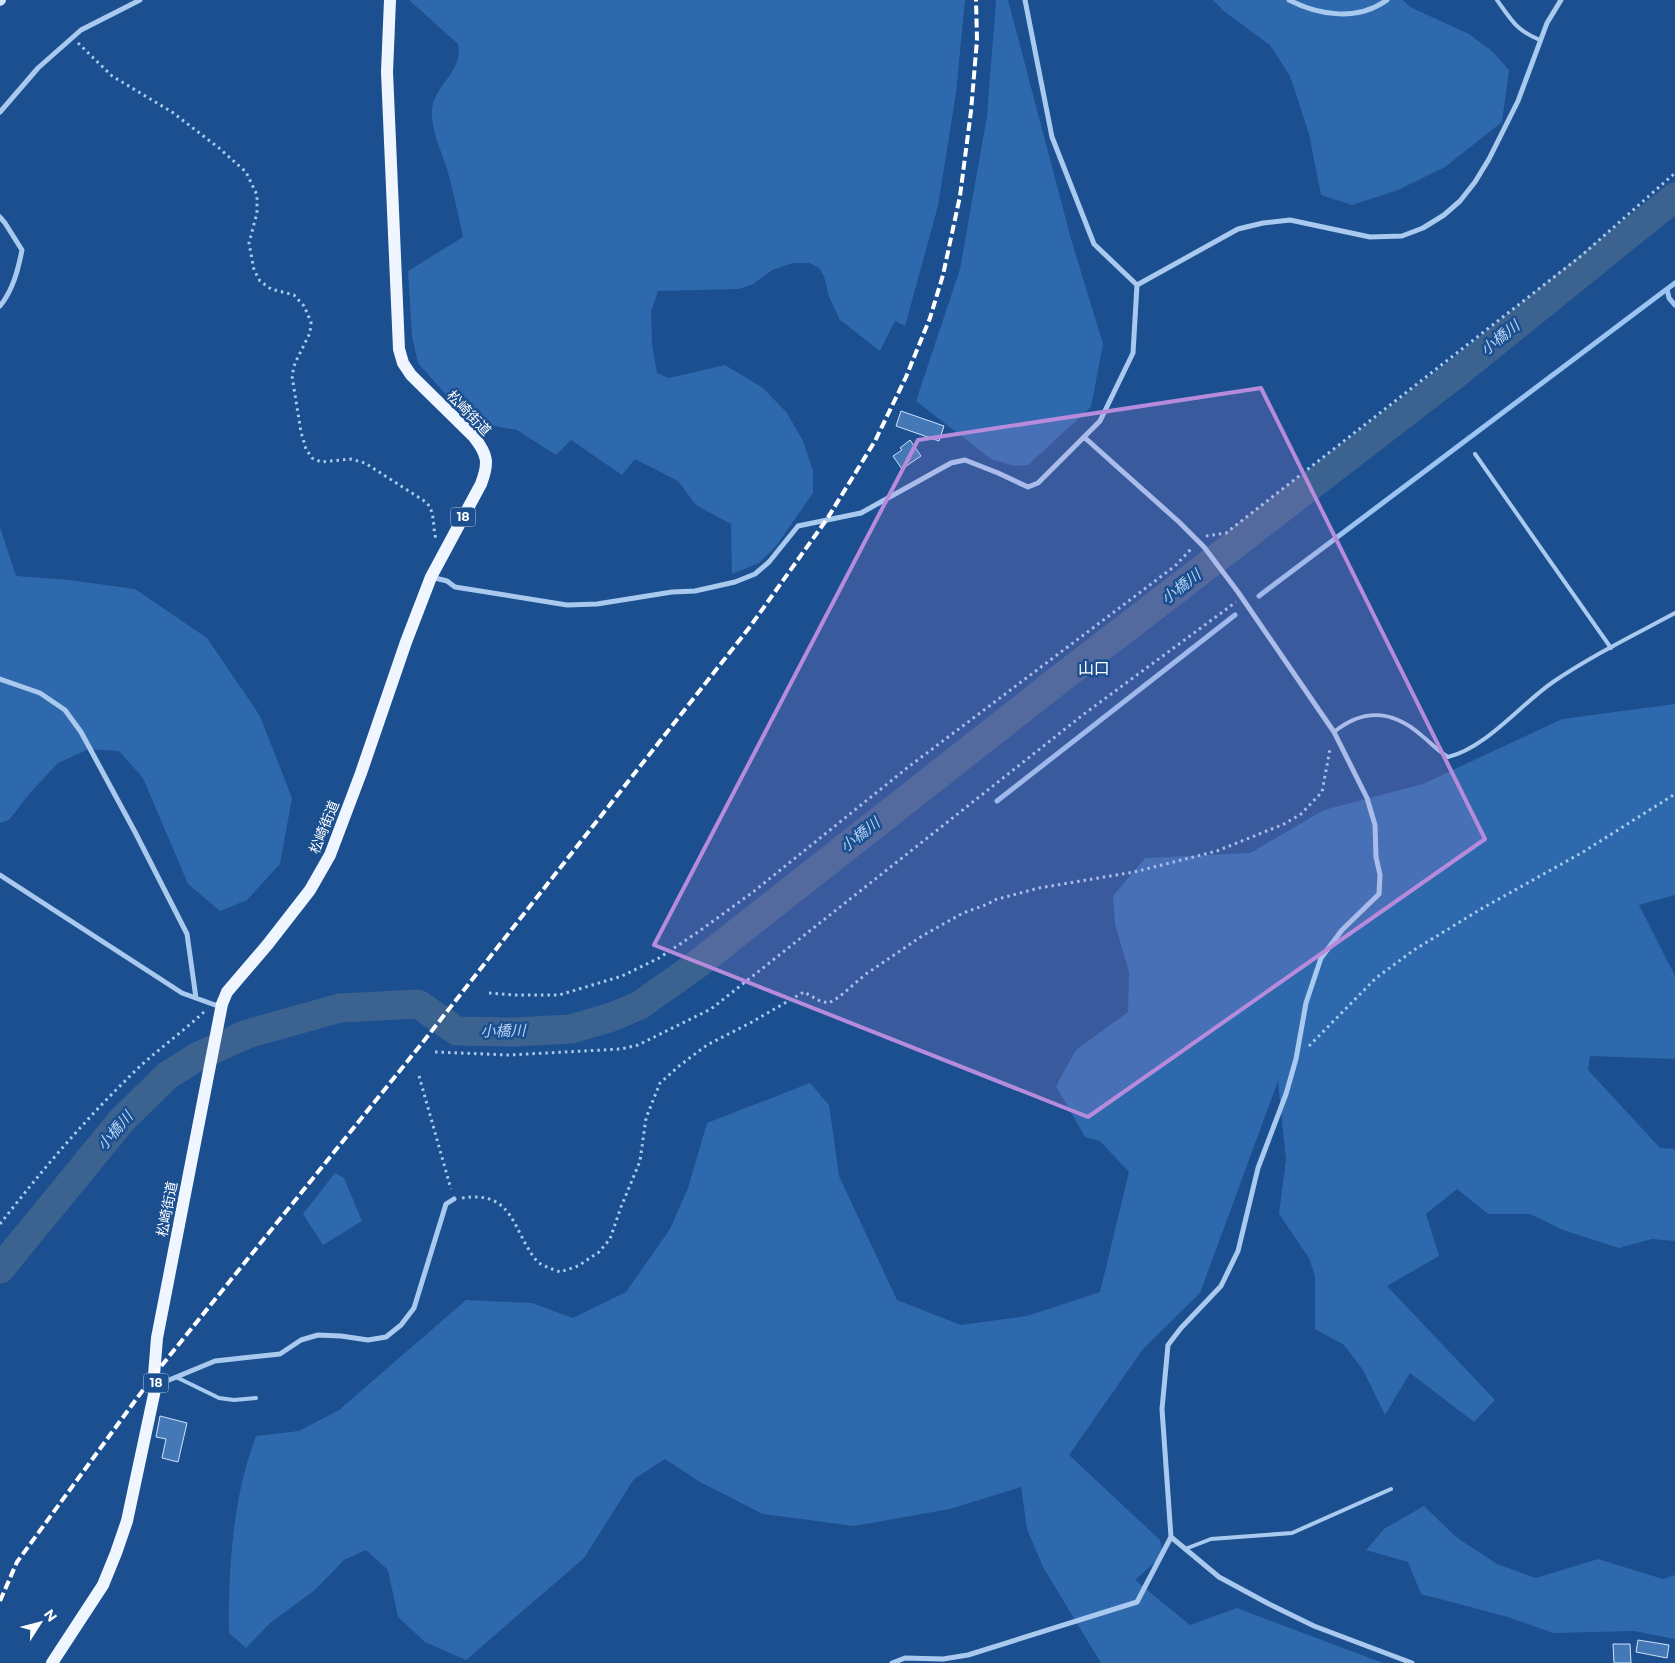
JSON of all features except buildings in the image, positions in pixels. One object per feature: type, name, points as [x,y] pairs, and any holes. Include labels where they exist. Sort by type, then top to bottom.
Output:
[{"type":"main road","name":"松崎街道","points":[[52,1663],[103,1585],[127,1521],[156,1386],[154,1374],[157,1338],[205,1086],[218,1006],[227,992],[268,944],[310,890],[330,855],[362,773],[406,642],[431,577],[482,484],[487,468],[486,457],[482,447],[411,375],[403,363],[398,349],[387,72],[390,0]]},
{"type":"street","points":[[0,112],[38,68],[72,37],[81,30],[140,0]]},
{"type":"street","points":[[1025,0],[1052,137],[1094,244],[1138,284]]},
{"type":"street","points":[[1289,0],[1321,12],[1350,14],[1377,7],[1387,0]]},
{"type":"street","points":[[1138,284],[1238,229],[1263,223],[1290,220],[1370,237],[1402,236],[1423,228],[1444,215],[1460,202],[1489,159],[1518,101],[1547,23],[1560,0]]},
{"type":"street","points":[[0,217],[22,250],[17,272],[0,306]]},
{"type":"street","points":[[431,577],[455,587],[568,605],[597,604],[672,592],[696,591],[735,582],[756,574],[769,562],[798,526],[861,513],[951,463],[965,460],[1028,487],[1038,483],[1100,421],[1134,353],[1138,284]]},
{"type":"street","points":[[892,1663],[905,1658],[943,1659],[968,1655],[1138,1602],[1171,1537],[1162,1409],[1168,1345],[1181,1328],[1221,1286],[1238,1251],[1258,1168],[1286,1094],[1296,1059],[1306,1003],[1321,958],[1342,930],[1379,894],[1380,875],[1376,857],[1375,825],[1367,798],[1334,732],[1238,592],[1204,547],[1179,522],[1084,437]]},
{"type":"street","points":[[0,679],[40,693],[65,710],[81,732],[136,832],[187,934],[196,998]]},
{"type":"street","points":[[0,875],[182,993],[218,1006]]},
{"type":"street","points":[[156,1386],[215,1361],[280,1354],[301,1340],[318,1335],[368,1340],[386,1337],[401,1325],[414,1308],[446,1204],[454,1199]]},
{"type":"street","points":[[1171,1537],[1219,1577],[1269,1604],[1314,1626],[1412,1663]]},
{"type":"lane","points":[[1497,0],[1516,28],[1540,40]]},
{"type":"lane","points":[[1475,454],[1611,648]]},
{"type":"lane","points":[[1334,732],[1346,722],[1366,715],[1392,717],[1421,735],[1435,749],[1448,757],[1462,754],[1552,683],[1675,613]]},
{"type":"lane","points":[[176,1377],[219,1398],[234,1400],[256,1398]]},
{"type":"lane","points":[[1185,1549],[1211,1539],[1292,1533],[1391,1489]]},
{"type":"path","points":[[72,37],[112,76],[172,112],[219,148],[246,172],[256,195],[257,213],[249,243],[254,270],[260,281],[271,290],[294,295],[304,306],[311,322],[310,333],[295,363],[292,376],[300,432],[306,449],[312,458],[321,462],[351,459],[365,463],[426,502],[430,507],[434,520],[435,535],[442,556]]},
{"type":"path","points":[[489,993],[559,995],[622,976],[659,958],[698,932],[753,892],[907,768],[1174,566],[1189,552],[1197,540],[1206,536],[1226,533],[1581,256],[1675,172]]},
{"type":"path","points":[[435,1052],[509,1055],[621,1050],[646,1042],[711,1009],[1084,714],[1242,598]]},
{"type":"path","points":[[419,1076],[454,1199],[470,1197],[494,1200],[510,1214],[537,1261],[560,1272],[578,1266],[599,1252],[610,1239],[640,1161],[646,1118],[660,1083],[707,1045],[804,992],[820,1001],[829,1003],[839,998],[866,974],[922,936],[963,913],[994,900],[1039,888],[1134,872],[1217,850],[1284,824],[1301,814],[1322,792],[1334,732]]},
{"type":"path","points":[[1296,1059],[1376,978],[1414,950],[1583,852],[1675,794]]},
{"type":"path","points":[[0,1224],[28,1188],[127,1078],[205,1012],[218,1006]]},
{"type":"highlighted area","points":[[1261,388],[1485,839],[1088,1117],[654,945],[918,440]]},
{"type":"shaded area","points":[[409,0],[965,0],[956,93],[938,206],[905,326],[895,321],[880,351],[840,320],[829,297],[824,276],[819,268],[809,263],[793,263],[772,270],[753,284],[739,289],[658,291],[651,312],[652,344],[657,373],[669,378],[725,365],[763,388],[787,413],[803,441],[813,471],[813,493],[776,546],[759,563],[732,574],[731,524],[696,505],[678,481],[635,459],[622,475],[571,440],[556,455],[517,430],[478,423],[463,414],[418,363],[412,336],[408,271],[463,237],[447,169],[432,118],[434,101],[453,70],[459,54],[458,44]]},
{"type":"shaded area","points":[[996,0],[1008,0],[1071,239],[1103,344],[1091,407],[1028,465],[1014,466],[991,459],[916,401],[960,269],[987,116]]},
{"type":"shaded area","points":[[1213,0],[1403,0],[1410,7],[1469,34],[1493,52],[1509,70],[1502,122],[1445,167],[1398,190],[1352,205],[1321,195],[1309,134],[1290,76],[1270,45],[1225,12]]},
{"type":"shaded area","points":[[0,527],[16,576],[69,580],[135,589],[207,638],[260,716],[292,798],[280,864],[247,900],[220,911],[188,884],[143,778],[119,751],[89,749],[58,763],[30,793],[9,820],[0,823]]},
{"type":"shaded area","points":[[1675,704],[1675,895],[1639,905],[1675,976],[1675,1059],[1590,1056],[1588,1070],[1660,1148],[1675,1149],[1675,1241],[1652,1239],[1619,1248],[1563,1230],[1530,1214],[1488,1214],[1457,1189],[1426,1214],[1439,1256],[1387,1286],[1495,1400],[1474,1422],[1410,1373],[1385,1415],[1363,1370],[1344,1345],[1315,1329],[1315,1276],[1309,1258],[1279,1214],[1286,1160],[1278,1081],[1200,1293],[1143,1349],[1069,1455],[1160,1540],[1163,1555],[1135,1580],[1190,1625],[1237,1608],[1383,1663],[1101,1663],[1043,1567],[1027,1529],[1021,1487],[950,1509],[854,1526],[763,1514],[700,1482],[665,1459],[634,1479],[584,1558],[466,1660],[425,1642],[398,1617],[388,1570],[366,1550],[344,1560],[315,1590],[270,1623],[246,1648],[229,1633],[231,1558],[237,1508],[248,1459],[256,1436],[299,1431],[339,1410],[466,1300],[532,1303],[573,1318],[626,1292],[670,1229],[688,1188],[707,1123],[810,1083],[829,1105],[839,1176],[897,1300],[961,1325],[1027,1316],[1100,1292],[1129,1172],[1100,1141],[1085,1137],[1056,1086],[1076,1050],[1128,1012],[1129,972],[1115,924],[1113,896],[1145,858],[1250,853],[1324,810],[1423,784],[1562,719]]},
{"type":"shaded area","points":[[335,1173],[344,1178],[362,1221],[323,1245],[303,1214]]},
{"type":"shaded area","points":[[1424,1506],[1456,1537],[1497,1564],[1536,1578],[1598,1559],[1663,1579],[1675,1575],[1675,1639],[1634,1631],[1553,1633],[1508,1617],[1421,1594],[1408,1562],[1366,1550],[1384,1529]]},
{"type":"waterway","name":"小橋川","points":[[0,1269],[122,1120],[168,1075],[197,1057],[247,1034],[340,1008],[418,1004],[457,1031],[515,1032],[571,1029],[612,1017],[640,1005],[695,966],[1056,682],[1461,370],[1675,197]]},
{"type":"waterway","points":[[1675,283],[1667,289],[1669,298],[1675,305]]},
{"type":"waterway","points":[[1259,596],[1667,289]]},
{"type":"waterway","points":[[997,801],[1235,615]]},
{"type":"railway","points":[[0,1601],[17,1562],[154,1375],[423,1042],[749,628],[827,519],[875,441],[906,377],[930,318],[943,275],[960,196],[971,111],[977,40],[976,0]]},
{"type":"district","name":"山口","points":[[1094,668]]}]
